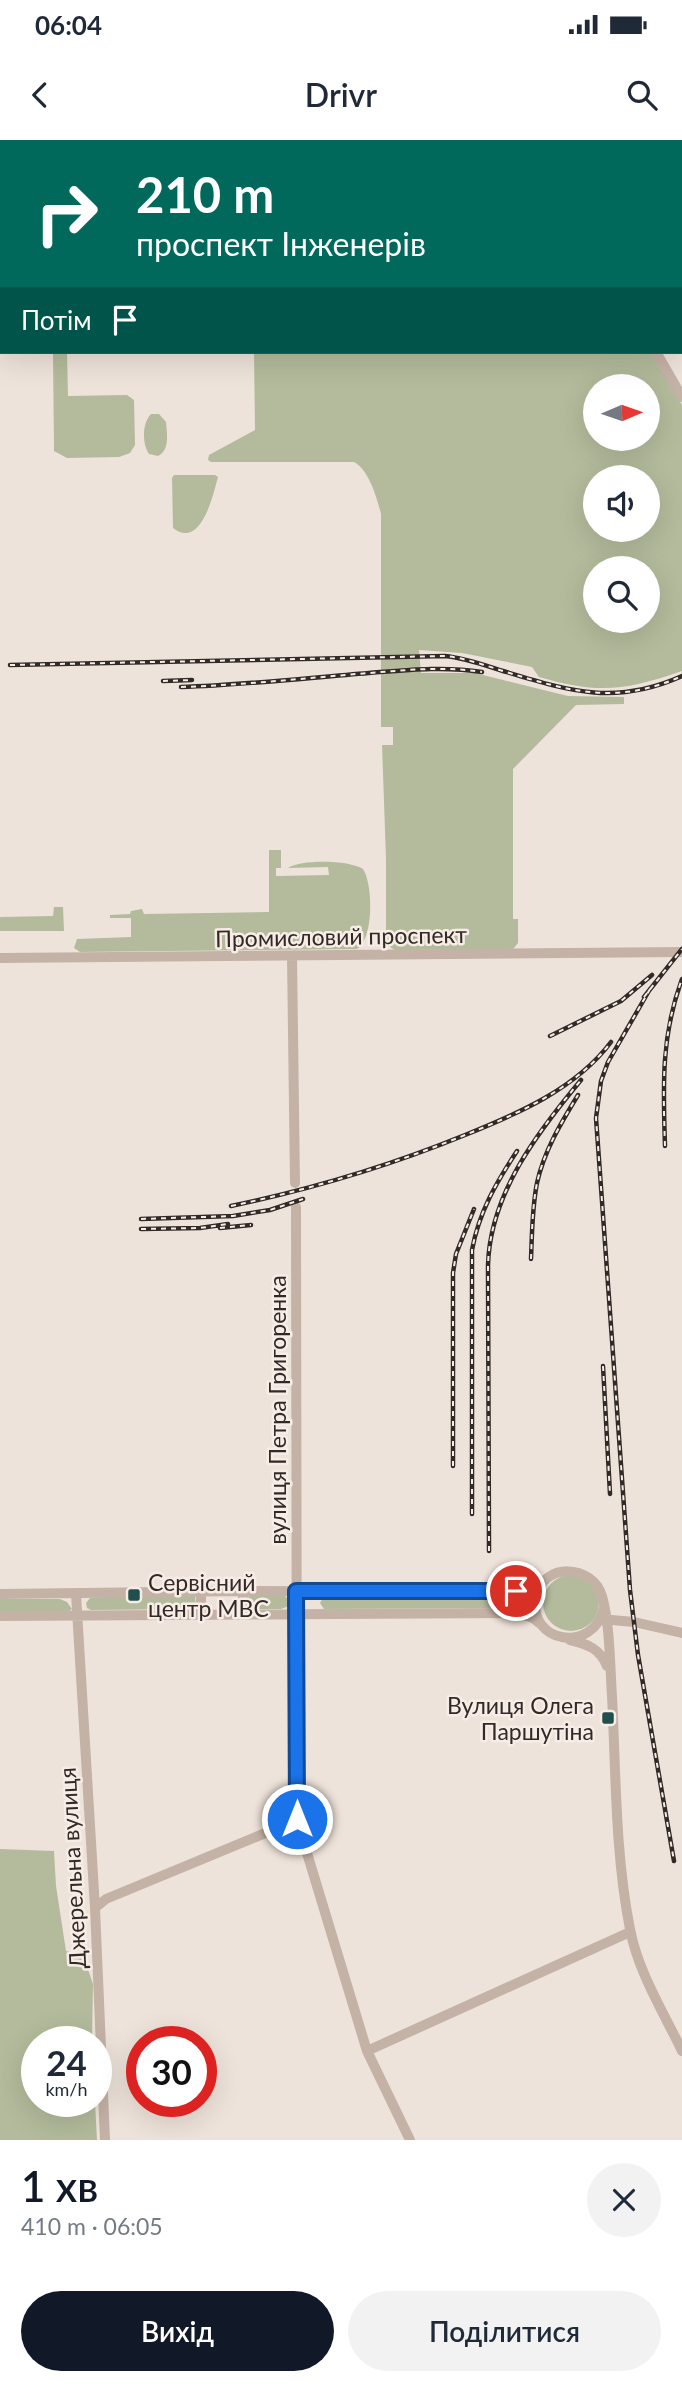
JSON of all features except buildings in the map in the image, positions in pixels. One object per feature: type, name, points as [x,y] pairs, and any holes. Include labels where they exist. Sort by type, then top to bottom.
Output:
[{"type":"street","points":[[657,354],[682,397]]},
{"type":"street","name":"Промисловий проспект","points":[[0,958],[682,953]]},
{"type":"street","points":[[292,956],[295,1183]]},
{"type":"street","name":"вулиця Петра Григоренка","points":[[296,1207],[297,1819],[367,2051],[410,2140]]},
{"type":"street","points":[[0,1594],[516,1591],[566,1570],[578,1571],[589,1577],[598,1586],[611,1676],[618,1821],[630,1932],[643,1969],[682,2051]]},
{"type":"street","points":[[537,1615],[536,1595],[547,1578]]},
{"type":"street","points":[[243,1591],[243,1614]]},
{"type":"street","points":[[516,1591],[526,1598],[548,1630]]},
{"type":"street","points":[[201,1592],[201,1614]]},
{"type":"street","name":"Джерельна вулиця","points":[[76,1594],[95,1908],[104,2140]]},
{"type":"street","points":[[0,1616],[518,1613],[533,1618],[564,1638],[597,1650],[607,1664],[611,1676]]},
{"type":"street","points":[[603,1614],[682,1633]]},
{"type":"street","points":[[564,1638],[576,1638],[586,1634],[603,1614]]},
{"type":"street","points":[[95,1908],[107,1899],[297,1819]]},
{"type":"street","points":[[367,2051],[630,1932]]},
{"type":"green space","points":[[53,354],[67,354],[68,396],[127,395],[134,400],[135,445],[130,453],[119,457],[67,458],[54,451]]},
{"type":"green space","points":[[254,354],[653,354],[682,405],[682,671],[643,683],[595,688],[539,677],[532,667],[462,653],[419,650],[421,673],[475,673],[568,696],[624,697],[624,704],[576,705],[513,769],[513,919],[518,919],[518,943],[513,949],[395,950],[386,941],[382,745],[393,745],[393,727],[381,727],[381,514],[375,493],[364,471],[354,462],[208,460],[209,455],[255,430]]},
{"type":"green space","points":[[151,414],[159,414],[166,422],[166,446],[158,456],[149,454],[145,445],[145,428]]},
{"type":"green space","points":[[174,475],[218,477],[204,518],[191,532],[183,533],[173,528]]},
{"type":"green space","points":[[269,850],[281,850],[281,868],[276,868],[276,876],[329,875],[328,867],[288,868],[314,862],[337,862],[363,869],[369,886],[370,911],[367,934],[357,949],[80,952],[74,948],[77,939],[131,937],[131,918],[110,918],[110,915],[130,914],[131,911],[142,909],[144,914],[269,912]]},
{"type":"green space","points":[[54,907],[63,907],[64,931],[0,931],[0,917],[53,916]]},
{"type":"green space","points":[[571,1575],[582,1577],[591,1583],[597,1592],[597,1614],[591,1623],[582,1629],[571,1631],[560,1629],[551,1623],[545,1614],[543,1603],[545,1592],[551,1583],[560,1577]]},
{"type":"green space","points":[[515,1594],[523,1600],[523,1608],[324,1609],[320,1603],[324,1596]]},
{"type":"green space","points":[[284,1595],[290,1601],[289,1606],[281,1609],[250,1609],[247,1607],[247,1597]]},
{"type":"green space","points":[[195,1596],[196,1606],[193,1609],[91,1610],[86,1603],[90,1598]]},
{"type":"green space","points":[[0,1599],[60,1599],[67,1602],[72,1609],[0,1611]]},
{"type":"green space","points":[[0,1849],[54,1851],[56,1886],[66,1951],[83,1955],[93,1984],[92,2026],[21,2026],[21,2117],[96,2117],[97,2140],[0,2140]]},
{"type":"railway","points":[[10,665],[445,656],[571,689],[613,693],[635,691],[682,676]]},
{"type":"railway","points":[[181,687],[411,670],[454,669],[482,672]]},
{"type":"railway","points":[[163,681],[192,680]]},
{"type":"railway","points":[[644,997],[682,949]]},
{"type":"railway","points":[[550,1036],[621,1001],[652,975]]},
{"type":"railway","points":[[665,1146],[664,1082],[667,1041],[682,979]]},
{"type":"railway","points":[[650,989],[608,1062],[601,1081],[596,1118],[630,1590],[638,1655],[674,1861]]},
{"type":"railway","points":[[231,1206],[350,1176],[485,1127],[525,1109],[563,1087],[597,1059],[611,1042]]},
{"type":"railway","points":[[489,1551],[488,1265],[491,1239],[497,1214],[519,1166],[548,1121],[581,1080]]},
{"type":"railway","points":[[531,1259],[532,1221],[540,1171],[554,1137],[578,1095]]},
{"type":"railway","points":[[472,1514],[472,1250],[489,1198],[517,1151]]},
{"type":"railway","points":[[141,1219],[233,1216],[270,1210],[303,1199]]},
{"type":"railway","points":[[453,1466],[453,1273],[456,1254],[474,1209]]},
{"type":"railway","points":[[141,1229],[200,1228],[228,1224]]},
{"type":"railway","points":[[220,1228],[251,1225]]},
{"type":"railway","points":[[603,1366],[610,1494]]},
{"type":"place","name":"Сервісний центр МВС","points":[[134,1595]]},
{"type":"place","name":"Вулиця Олега Паршутіна","points":[[608,1718]]},
{"type":"route","points":[[297,1819],[296,1591],[516,1591]]}]
